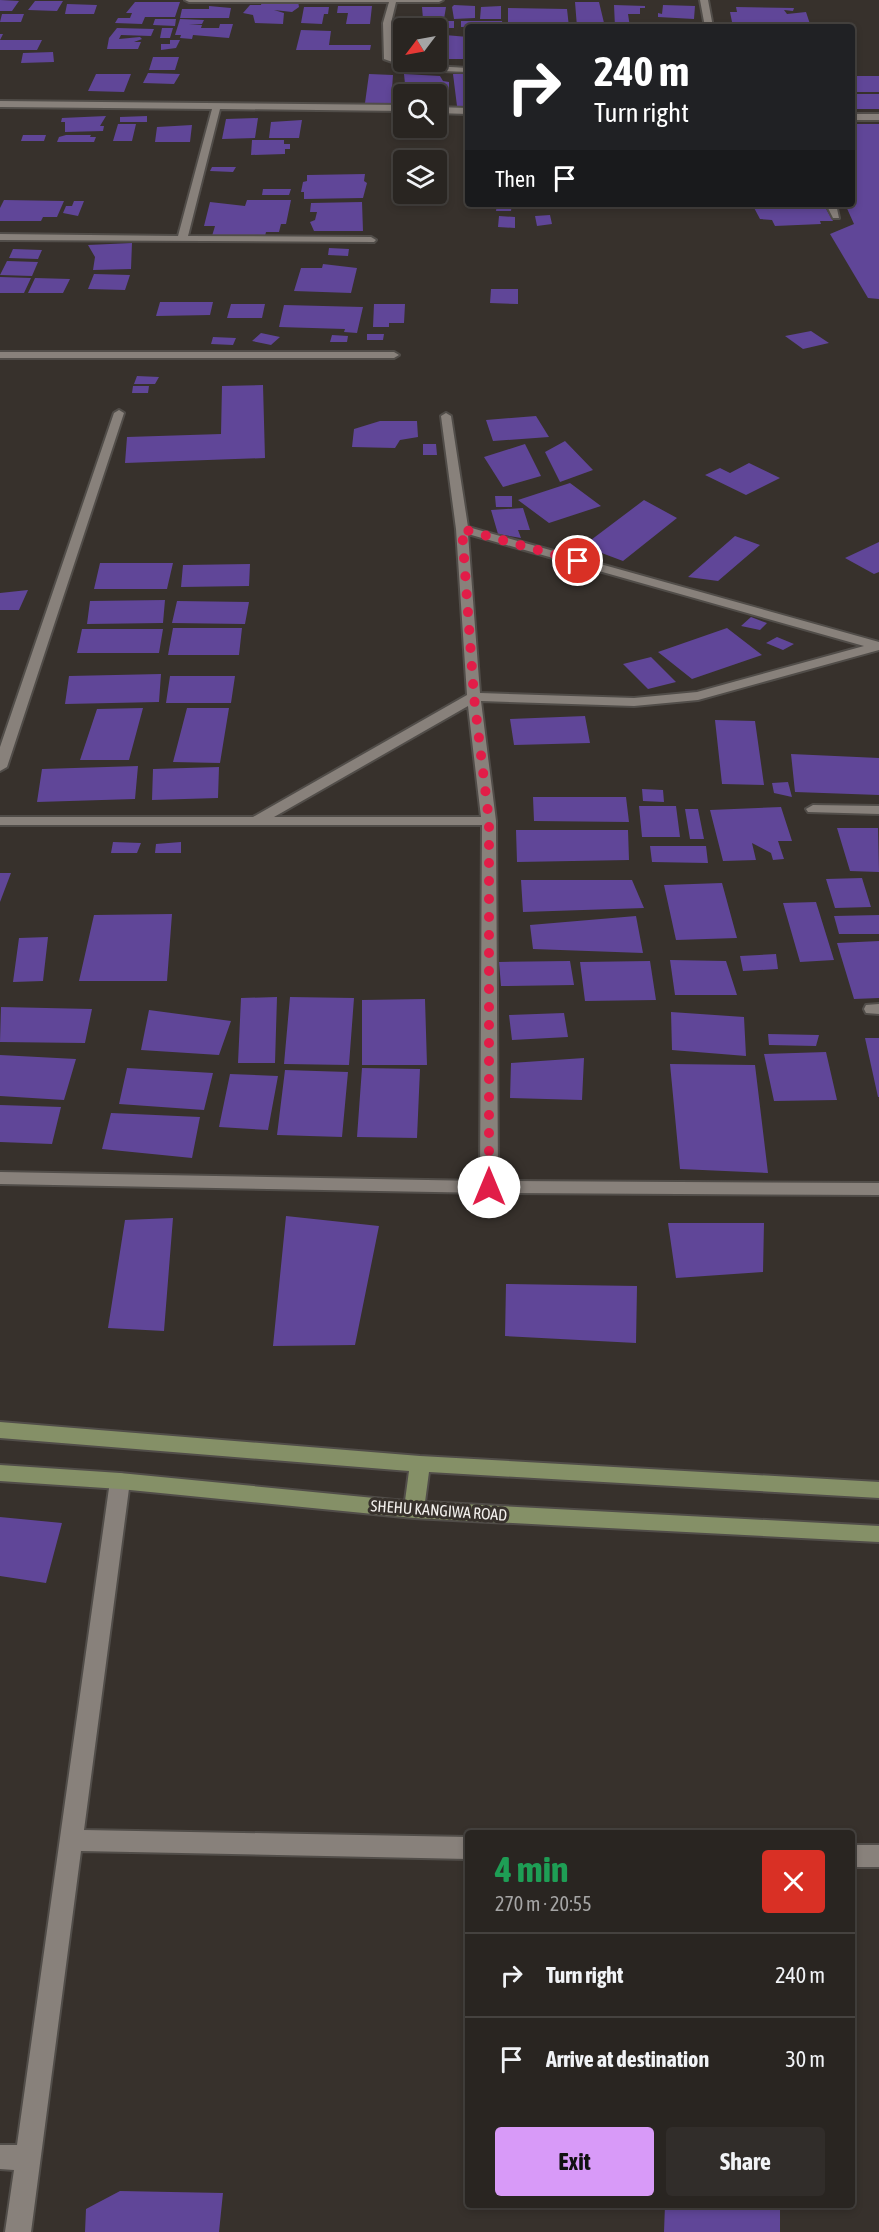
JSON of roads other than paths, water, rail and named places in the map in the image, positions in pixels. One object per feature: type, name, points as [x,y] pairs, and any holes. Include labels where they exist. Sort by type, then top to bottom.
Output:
[{"type":"main road","points":[[0,1430],[420,1464],[879,1490]]},
{"type":"main road","points":[[414,1510],[420,1464]]},
{"type":"main road","name":"SHEHU KANGIWA ROAD","points":[[0,1473],[120,1481],[414,1510],[879,1534]]},
{"type":"street","points":[[189,0],[439,0]]},
{"type":"street","points":[[393,0],[387,22],[387,57],[396,63],[411,67],[465,70]]},
{"type":"street","points":[[704,0],[708,24]]},
{"type":"street","points":[[0,104],[393,108]]},
{"type":"street","points":[[182,239],[218,106]]},
{"type":"street","points":[[447,110],[465,111]]},
{"type":"street","points":[[855,117],[879,117]]},
{"type":"street","points":[[832,207],[836,216]]},
{"type":"street","points":[[0,237],[371,240]]},
{"type":"street","points":[[0,355],[394,356]]},
{"type":"street","points":[[0,767],[119,414]]},
{"type":"street","points":[[446,416],[462,529],[474,697],[489,821],[489,1187]]},
{"type":"street","points":[[462,529],[878,646]]},
{"type":"street","points":[[258,820],[474,697],[670,701],[698,696],[878,646]]},
{"type":"street","points":[[813,809],[879,810]]},
{"type":"street","points":[[0,820],[489,821]]},
{"type":"street","points":[[0,1178],[489,1187],[879,1189]]},
{"type":"street","points":[[18,2232],[120,1481]]},
{"type":"street","points":[[73,1840],[465,1848]]},
{"type":"street","points":[[855,1856],[879,1856]]},
{"type":"street","points":[[0,2157],[29,2158]]}]
